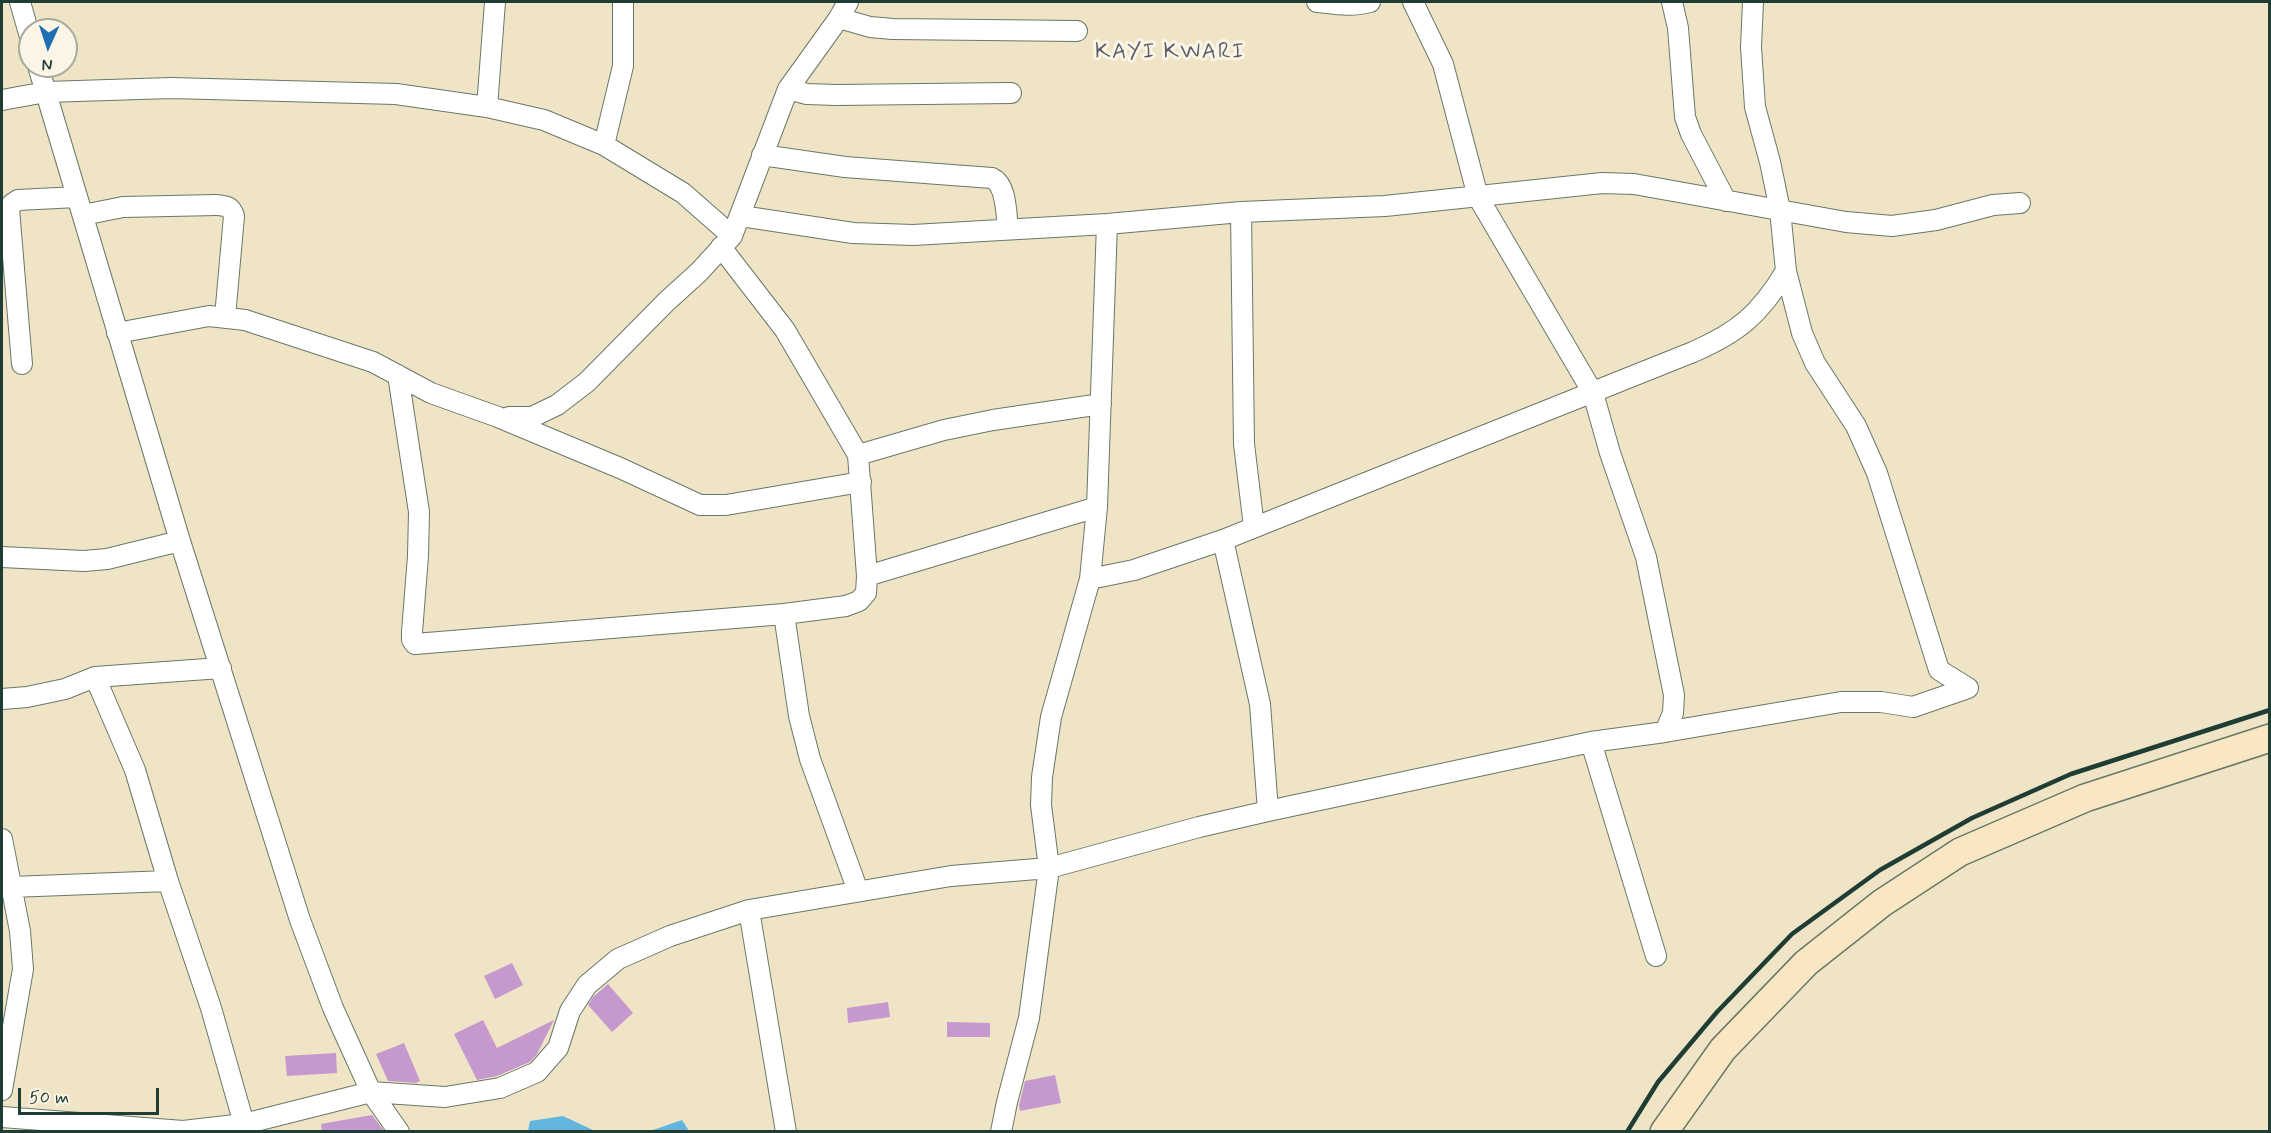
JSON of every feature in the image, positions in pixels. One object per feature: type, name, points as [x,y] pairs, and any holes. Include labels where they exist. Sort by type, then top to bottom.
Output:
[{"type":"street","points":[[20,2],[24,18]]},
{"type":"street","points":[[487,107],[495,2]]},
{"type":"street","points":[[604,145],[623,66],[623,2]]},
{"type":"street","points":[[1317,2],[1344,6],[1370,2]]},
{"type":"street","points":[[1413,2],[1443,64],[1478,197],[1593,393],[1610,453],[1646,557],[1652,583],[1674,695],[1673,713],[1665,732]]},
{"type":"street","points":[[1672,2],[1678,28],[1685,117],[1691,134],[1726,201]]},
{"type":"street","points":[[2,1117],[183,1131],[244,1124],[371,1092],[445,1098],[500,1088],[537,1072],[558,1048],[570,1011],[587,986],[618,959],[670,936],[749,910],[951,876],[1049,868],[1199,827],[1591,742],[1665,732],[1840,702],[1881,702],[1913,707],[1968,688],[1939,670],[1877,473],[1856,426],[1809,352],[1802,333],[1786,271],[1780,210],[1755,107],[1751,47],[1753,2]]},
{"type":"street","points":[[498,417],[532,417],[557,405],[587,382],[727,242],[741,216],[788,89],[844,10],[870,27],[1077,32]]},
{"type":"street","points":[[42,78],[180,541],[300,920],[333,1008],[371,1092],[399,1131]]},
{"type":"street","points":[[2,100],[46,92],[171,88],[396,94],[487,107],[544,120],[604,145],[683,193],[727,242],[786,330],[858,455],[867,576],[866,593],[859,601],[846,606],[783,614],[415,644],[412,640],[412,632],[418,556],[418,512],[398,375]]},
{"type":"street","points":[[788,89],[807,94],[836,95],[1011,93]]},
{"type":"street","points":[[762,155],[845,167],[992,178],[997,180],[1002,187],[1008,229]]},
{"type":"street","points":[[741,216],[853,233],[913,235],[1107,224],[1241,212],[1385,206],[1602,183],[1634,184],[1846,222],[1892,226],[1936,220],[1993,205],[2020,202]]},
{"type":"street","points":[[22,364],[9,209],[18,200],[80,206],[227,206],[232,209],[234,216],[225,317]]},
{"type":"street","points":[[1241,212],[1244,444],[1254,527]]},
{"type":"street","points":[[1001,1131],[1006,1102],[1029,1018],[1049,868],[1041,805],[1042,777],[1051,717],[1090,579],[1097,507],[1107,224]]},
{"type":"street","points":[[1090,579],[1134,570],[1223,540],[1725,338],[1752,317],[1771,296],[1786,271]]},
{"type":"street","points":[[117,333],[209,316],[245,320],[373,362],[431,393],[498,417],[620,468],[700,505],[726,505],[861,482]]},
{"type":"street","points":[[858,455],[944,429],[1101,404]]},
{"type":"street","points":[[867,576],[1097,507]]},
{"type":"street","points":[[1223,540],[1260,704],[1268,811]]},
{"type":"street","points":[[2,557],[84,561],[107,559],[180,541]]},
{"type":"street","points":[[783,614],[799,716],[810,759],[858,891]]},
{"type":"street","points":[[2,699],[27,698],[65,689],[95,677],[221,668]]},
{"type":"street","points":[[95,677],[135,770],[168,881],[211,1008],[244,1124]]},
{"type":"street","points":[[1664,1131],[1723,1049],[1806,963],[1882,903],[1960,852],[2085,798],[2270,738]]},
{"type":"street","points":[[1591,742],[1656,956]]},
{"type":"street","points":[[2,839],[20,931],[23,969],[2,1090]]},
{"type":"street","points":[[11,887],[168,881]]},
{"type":"street","points":[[749,910],[786,1131]]},
{"type":"water","points":[[563,1116],[595,1131],[528,1131],[530,1121]]},
{"type":"water","points":[[682,1120],[689,1131],[650,1131]]},
{"type":"building","points":[[512,963],[523,985],[495,999],[484,976]]},
{"type":"building","points":[[608,984],[633,1013],[612,1032],[588,1005],[593,997]]},
{"type":"building","points":[[888,1002],[890,1017],[848,1023],[847,1008]]},
{"type":"building","points":[[483,1020],[497,1048],[554,1020],[537,1054],[530,1062],[497,1076],[477,1080],[454,1034]]},
{"type":"building","points":[[947,1022],[990,1023],[990,1037],[947,1037]]},
{"type":"building","points":[[404,1043],[420,1081],[416,1083],[388,1081],[376,1054]]},
{"type":"building","points":[[336,1053],[337,1073],[287,1076],[285,1056]]},
{"type":"building","points":[[1055,1075],[1061,1103],[1020,1111],[1019,1105],[1025,1081]]},
{"type":"building","points":[[372,1115],[384,1131],[322,1131],[321,1124]]},
{"type":"railway","points":[[1627,1132],[1658,1082],[1717,1012],[1792,934],[1880,870],[1972,818],[2071,774],[2270,710]]},
{"type":"district","name":"KAYI KWARI","points":[[1170,53]]}]
